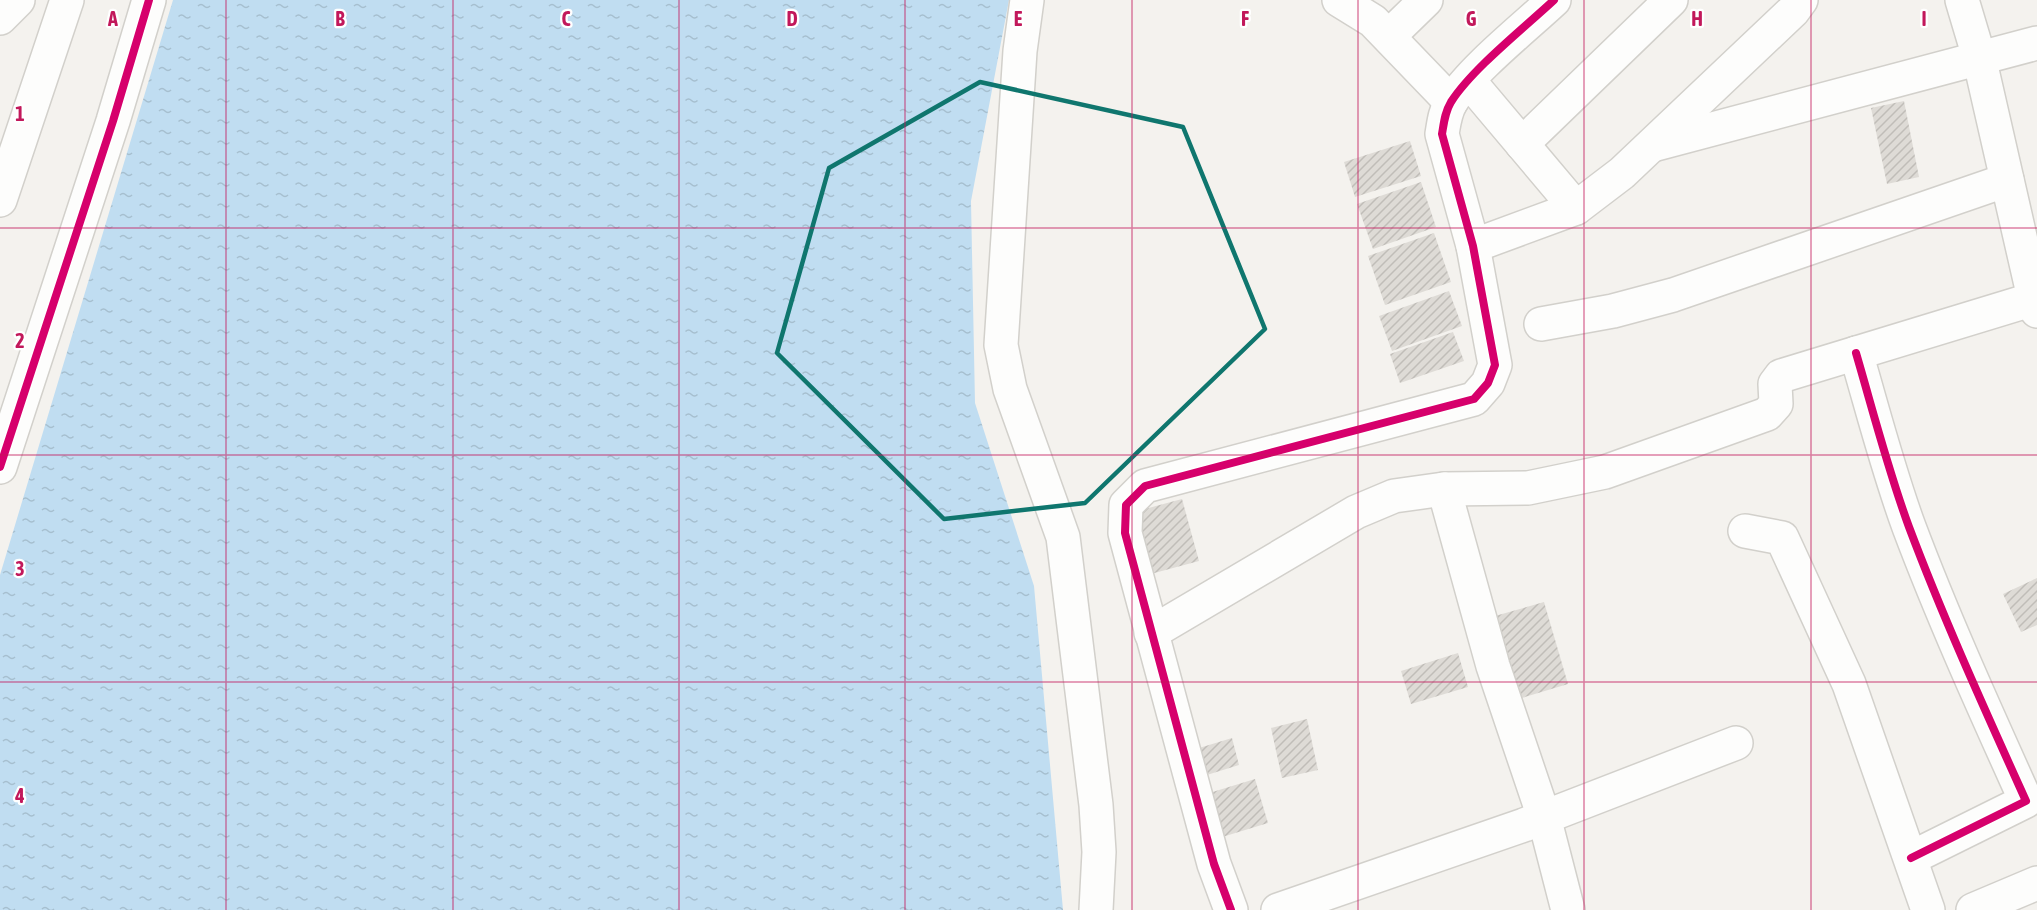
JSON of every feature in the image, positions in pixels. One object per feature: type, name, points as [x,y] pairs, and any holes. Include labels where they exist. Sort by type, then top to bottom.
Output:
[{"type":"street","points":[[0,18],[18,0]]},
{"type":"street","points":[[0,200],[67,0]]},
{"type":"street","points":[[0,466],[113,121],[149,0]]},
{"type":"street","points":[[1027,0],[1020,51],[1001,345],[1010,389],[1063,537],[1096,804],[1099,852],[1096,910]]},
{"type":"street","points":[[1340,0],[1379,18],[1522,144],[1576,208]]},
{"type":"street","points":[[1379,18],[1426,0]]},
{"type":"street","points":[[1230,910],[1214,864],[1151,633],[1125,533],[1124,515],[1134,495],[1145,486],[1474,399],[1488,383],[1495,365],[1473,246],[1443,134],[1444,116],[1460,91],[1554,0]]},
{"type":"street","points":[[1522,144],[1671,0]]},
{"type":"street","points":[[1473,246],[1576,208],[1651,145],[1793,11],[1801,0]]},
{"type":"street","points":[[1151,633],[1356,512],[1394,496],[1444,489],[1528,488],[1605,472],[1674,450],[1767,414],[1776,404],[1775,384],[1781,376],[2036,302],[1979,57],[1962,0]]},
{"type":"street","points":[[1651,145],[2037,43]]},
{"type":"street","points":[[1542,324],[1613,311],[1673,295],[2007,180]]},
{"type":"street","points":[[1856,353],[1889,470],[1910,528],[1947,625],[2026,801],[1911,858]]},
{"type":"street","points":[[1444,489],[1492,666],[1544,817],[1568,910]]},
{"type":"street","points":[[1745,531],[1782,538],[1849,684],[1928,910]]},
{"type":"street","points":[[1278,910],[1544,817],[1670,771],[1736,743]]},
{"type":"street","points":[[1973,910],[2037,883]]},
{"type":"highlighted area","points":[[980,82],[1183,127],[1265,329],[1085,503],[944,519],[777,353],[829,168]]},
{"type":"water","points":[[173,0],[1009,0],[971,201],[975,403],[1034,586],[1063,910],[0,910],[0,575]]},
{"type":"building","points":[[1904,101],[1919,177],[1887,184],[1871,108]]},
{"type":"building","points":[[1410,141],[1421,176],[1355,197],[1344,162]]},
{"type":"building","points":[[1421,182],[1436,227],[1373,249],[1357,204]]},
{"type":"building","points":[[1434,233],[1451,282],[1385,305],[1368,256]]},
{"type":"building","points":[[1449,291],[1462,326],[1392,351],[1379,316]]},
{"type":"building","points":[[1453,332],[1464,361],[1400,383],[1390,354]]},
{"type":"building","points":[[1182,499],[1199,561],[1147,575],[1130,513]]},
{"type":"building","points":[[2037,578],[2037,625],[2021,632],[2003,594]]},
{"type":"building","points":[[1544,602],[1568,684],[1512,701],[1488,618]]},
{"type":"building","points":[[1458,653],[1468,687],[1411,704],[1401,671]]},
{"type":"building","points":[[1307,719],[1318,770],[1282,778],[1271,728]]},
{"type":"building","points":[[1232,738],[1239,765],[1194,779],[1186,752]]},
{"type":"building","points":[[1255,779],[1268,823],[1219,838],[1206,794]]},
{"type":"cycle path","points":[[0,467],[113,121],[149,0]]},
{"type":"cycle path","points":[[1231,910],[1214,864],[1125,533],[1126,505],[1145,486],[1474,399],[1488,383],[1495,365],[1473,246],[1442,134],[1443,125],[1451,102],[1460,89],[1499,49],[1554,0]]},
{"type":"cycle path","points":[[1856,353],[1887,462],[1922,562],[2026,801],[1911,858]]}]
